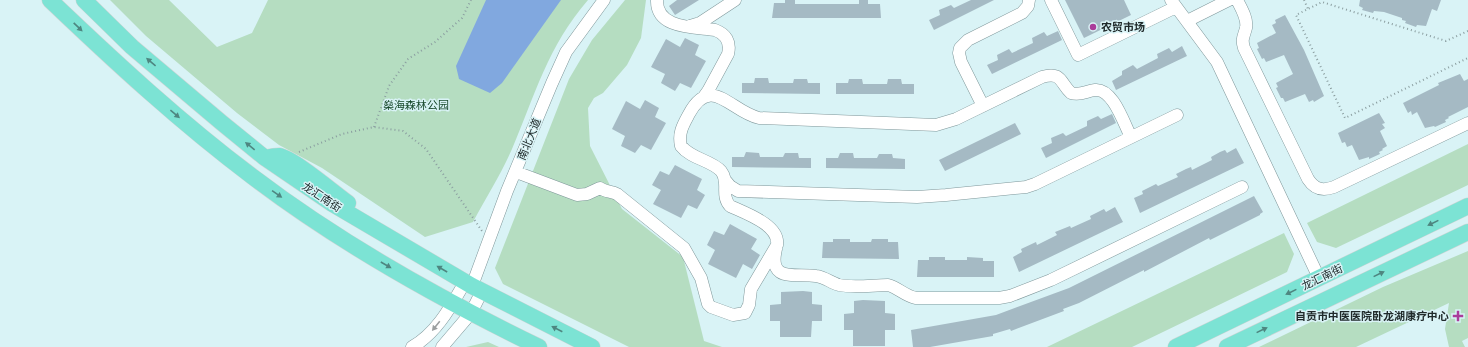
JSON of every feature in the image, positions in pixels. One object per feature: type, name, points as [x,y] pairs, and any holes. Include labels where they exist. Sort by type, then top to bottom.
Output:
[{"type":"main road","name":"龙汇南街","points":[[50,0],[116,63],[253,178],[357,248],[470,313],[539,347]]},
{"type":"main road","name":"龙汇南街","points":[[84,0],[132,47],[265,158],[331,203],[418,256],[592,347]]},
{"type":"main road","points":[[265,158],[279,156],[289,160],[310,174],[418,256]]},
{"type":"main road","name":"龙汇南街","points":[[1176,347],[1468,206]]},
{"type":"main road","name":"龙汇南街","points":[[1227,347],[1468,232]]},
{"type":"street","name":"南北大道","points":[[473,286],[516,172],[566,52],[604,0]]},
{"type":"street","points":[[657,0],[658,11],[664,20],[670,23],[715,30],[721,32],[727,39],[729,48],[714,79],[702,98],[696,102],[680,132],[681,146],[690,154],[719,169],[730,186],[738,191]]},
{"type":"street","points":[[690,26],[700,23],[735,0]]},
{"type":"street","points":[[983,106],[961,62],[959,53],[960,48],[968,40],[1022,13],[1028,6],[1029,0]]},
{"type":"street","points":[[1051,0],[1078,55],[1174,3],[1217,62],[1319,278]]},
{"type":"street","points":[[1187,21],[1229,0]]},
{"type":"street","points":[[1237,0],[1246,19],[1246,28],[1242,42],[1244,48],[1308,179],[1315,188],[1326,190],[1334,187],[1468,123]]},
{"type":"street","points":[[714,14],[711,21],[715,30]]},
{"type":"street","points":[[714,79],[715,88],[724,98],[741,111],[759,118],[929,125],[949,122],[1042,77],[1054,75],[1059,77],[1067,89],[1077,95],[1096,90],[1106,93],[1113,102],[1131,137]]},
{"type":"street","points":[[702,98],[716,96],[724,98]]},
{"type":"street","points":[[726,200],[728,195],[738,191],[924,196],[1026,186],[1035,184],[1177,115]]},
{"type":"street","points":[[516,172],[578,195],[587,194],[600,188],[604,191],[610,191],[616,194],[684,248],[701,278],[708,304],[715,310],[736,315],[745,313],[748,309],[755,282],[777,245]]},
{"type":"street","points":[[725,180],[724,192],[726,200],[730,206],[773,229],[777,236],[774,259],[775,264],[781,272],[789,276]]},
{"type":"street","points":[[755,282],[767,276],[816,276],[840,285],[894,286],[909,297],[916,298],[1005,298],[1051,280],[1242,187]]},
{"type":"street","points":[[412,347],[434,329],[453,303],[473,286]]},
{"type":"street","points":[[442,347],[470,313],[473,286]]},
{"type":"path","points":[[374,127],[389,86],[408,59],[435,42],[462,18],[471,0]]},
{"type":"path","points":[[1304,0],[1308,9]]},
{"type":"path","points":[[1468,31],[1446,41],[1322,2],[1296,15],[1345,118],[1468,58]]},
{"type":"path","points":[[289,160],[302,150],[342,134],[374,127],[403,131],[426,148],[489,242]]},
{"type":"green space","name":"燊海森林公园","points":[[110,0],[169,0],[217,47],[252,33],[268,0],[588,0],[574,17],[552,53],[508,158],[473,222],[425,237],[322,168],[279,145],[237,113],[146,36]]},
{"type":"green space","points":[[625,0],[646,0],[641,38],[627,65],[603,93],[594,98],[588,108],[590,146],[622,209],[683,257],[704,341],[722,347],[629,347],[503,284],[495,268],[569,79],[592,40]]},
{"type":"green space","points":[[1468,144],[1468,185],[1336,248],[1317,242],[1307,223]]},
{"type":"green space","points":[[1284,233],[1294,254],[1287,272],[1132,347],[1047,347]]},
{"type":"green space","points":[[1468,251],[1468,338],[1462,341],[1465,347],[1449,347],[1445,329],[1449,303],[1356,347],[1259,347],[1383,287]]},
{"type":"green space","points":[[488,342],[499,347],[466,347]]},
{"type":"water","points":[[486,0],[561,0],[502,83],[490,93],[459,79],[456,66]]},
{"type":"building","points":[[677,0],[699,0],[675,15],[669,6]]},
{"type":"building","points":[[785,0],[795,0],[795,4],[859,4],[859,0],[868,0],[868,4],[880,4],[881,18],[772,18],[774,3],[785,3]]},
{"type":"building","points":[[971,0],[994,0],[934,30],[929,20],[940,15],[939,10],[951,5],[954,8]]},
{"type":"building","name":"农贸市场","points":[[1065,0],[1124,0],[1131,15],[1084,38]]},
{"type":"building","points":[[1360,0],[1441,0],[1437,11],[1432,9],[1426,26],[1417,25],[1416,27],[1405,23],[1406,21],[1402,20],[1402,18],[1384,12],[1374,11],[1373,13],[1362,10],[1363,8],[1359,6]]},
{"type":"building","points":[[1285,15],[1304,50],[1324,96],[1314,102],[1313,100],[1309,102],[1305,94],[1285,102],[1283,98],[1281,98],[1276,88],[1278,87],[1276,83],[1293,74],[1284,55],[1266,62],[1264,58],[1262,59],[1257,49],[1259,48],[1257,43],[1276,33],[1272,25],[1276,23],[1275,20]]},
{"type":"building","points":[[1058,31],[1062,40],[992,74],[987,65],[998,60],[997,55],[1009,49],[1012,53],[1033,43],[1032,38],[1044,32],[1047,36]]},
{"type":"building","points":[[685,38],[699,45],[695,55],[706,61],[691,88],[680,83],[675,91],[661,83],[665,74],[651,67],[666,39],[680,47]]},
{"type":"building","points":[[1182,46],[1187,56],[1116,90],[1112,81],[1122,75],[1122,71],[1133,65],[1137,69],[1158,58],[1157,54],[1169,48],[1172,52]]},
{"type":"building","points":[[1460,74],[1464,81],[1468,79],[1468,107],[1448,117],[1449,118],[1445,120],[1446,122],[1435,127],[1425,128],[1417,112],[1412,115],[1411,111],[1408,113],[1403,103],[1439,85],[1438,83]]},
{"type":"building","points":[[755,78],[768,78],[769,83],[793,83],[794,79],[807,79],[808,83],[820,83],[820,94],[742,93],[742,83],[754,83]]},
{"type":"building","points":[[849,79],[862,79],[863,84],[887,84],[888,79],[901,79],[902,84],[914,84],[914,94],[836,94],[836,83],[848,83]]},
{"type":"building","points":[[645,100],[659,108],[655,117],[666,123],[651,150],[641,145],[635,153],[621,146],[625,136],[612,129],[626,101],[640,109]]},
{"type":"building","points":[[1379,113],[1385,123],[1382,124],[1385,128],[1380,131],[1387,146],[1379,152],[1380,154],[1369,159],[1369,157],[1359,160],[1352,145],[1347,147],[1345,142],[1342,143],[1338,133]]},
{"type":"building","points":[[1112,114],[1116,123],[1046,158],[1041,148],[1052,143],[1051,138],[1063,133],[1066,136],[1087,126],[1087,121],[1098,116],[1101,119]]},
{"type":"building","points":[[1015,123],[1021,134],[945,171],[939,160]]},
{"type":"building","points":[[1236,148],[1244,163],[1140,213],[1134,198],[1143,194],[1142,191],[1156,184],[1158,186],[1178,177],[1176,174],[1186,169],[1191,167],[1192,170],[1212,160],[1211,157],[1220,152],[1225,150],[1227,153]]},
{"type":"building","points":[[746,152],[759,153],[760,157],[783,157],[785,153],[798,153],[799,158],[811,158],[811,168],[732,167],[732,157],[744,157]]},
{"type":"building","points":[[840,153],[853,153],[854,158],[877,158],[879,154],[892,154],[893,158],[905,159],[905,169],[826,168],[826,158],[838,158]]},
{"type":"building","points":[[675,165],[702,179],[697,190],[705,195],[697,209],[688,205],[681,218],[653,204],[661,190],[652,185],[660,171],[669,175]]},
{"type":"building","points":[[1254,196],[1263,212],[1260,215],[1210,240],[1209,238],[1144,272],[1144,270],[1079,303],[1063,309],[1064,311],[1011,331],[1010,329],[993,334],[993,336],[930,347],[913,347],[911,330],[996,315],[1069,288]]},
{"type":"building","points":[[1115,207],[1123,222],[1019,272],[1013,257],[1022,252],[1021,249],[1036,242],[1037,245],[1057,235],[1055,232],[1070,226],[1071,228],[1091,219],[1090,216],[1104,209],[1106,212]]},
{"type":"building","points":[[730,224],[757,239],[751,249],[760,255],[752,269],[743,264],[736,278],[708,264],[715,250],[707,245],[714,231],[724,235]]},
{"type":"building","points":[[833,239],[850,239],[850,242],[871,242],[872,239],[888,239],[888,242],[898,242],[899,259],[822,258],[823,242],[833,242]]},
{"type":"building","points":[[929,257],[945,257],[945,260],[967,260],[967,257],[983,258],[983,261],[994,261],[994,277],[917,277],[918,260],[929,260]]},
{"type":"building","points":[[781,292],[812,292],[812,304],[822,305],[822,321],[812,321],[811,337],[780,337],[780,321],[770,321],[770,305],[781,304]]},
{"type":"building","points":[[854,301],[885,301],[885,313],[895,314],[895,330],[885,330],[885,346],[853,346],[853,330],[844,330],[844,314],[854,313]]},
{"type":"place","name":"农贸市场","points":[[1093,27]]},
{"type":"place","name":"自贡市中医医院卧龙湖康疗中心","points":[[1458,316]]}]
